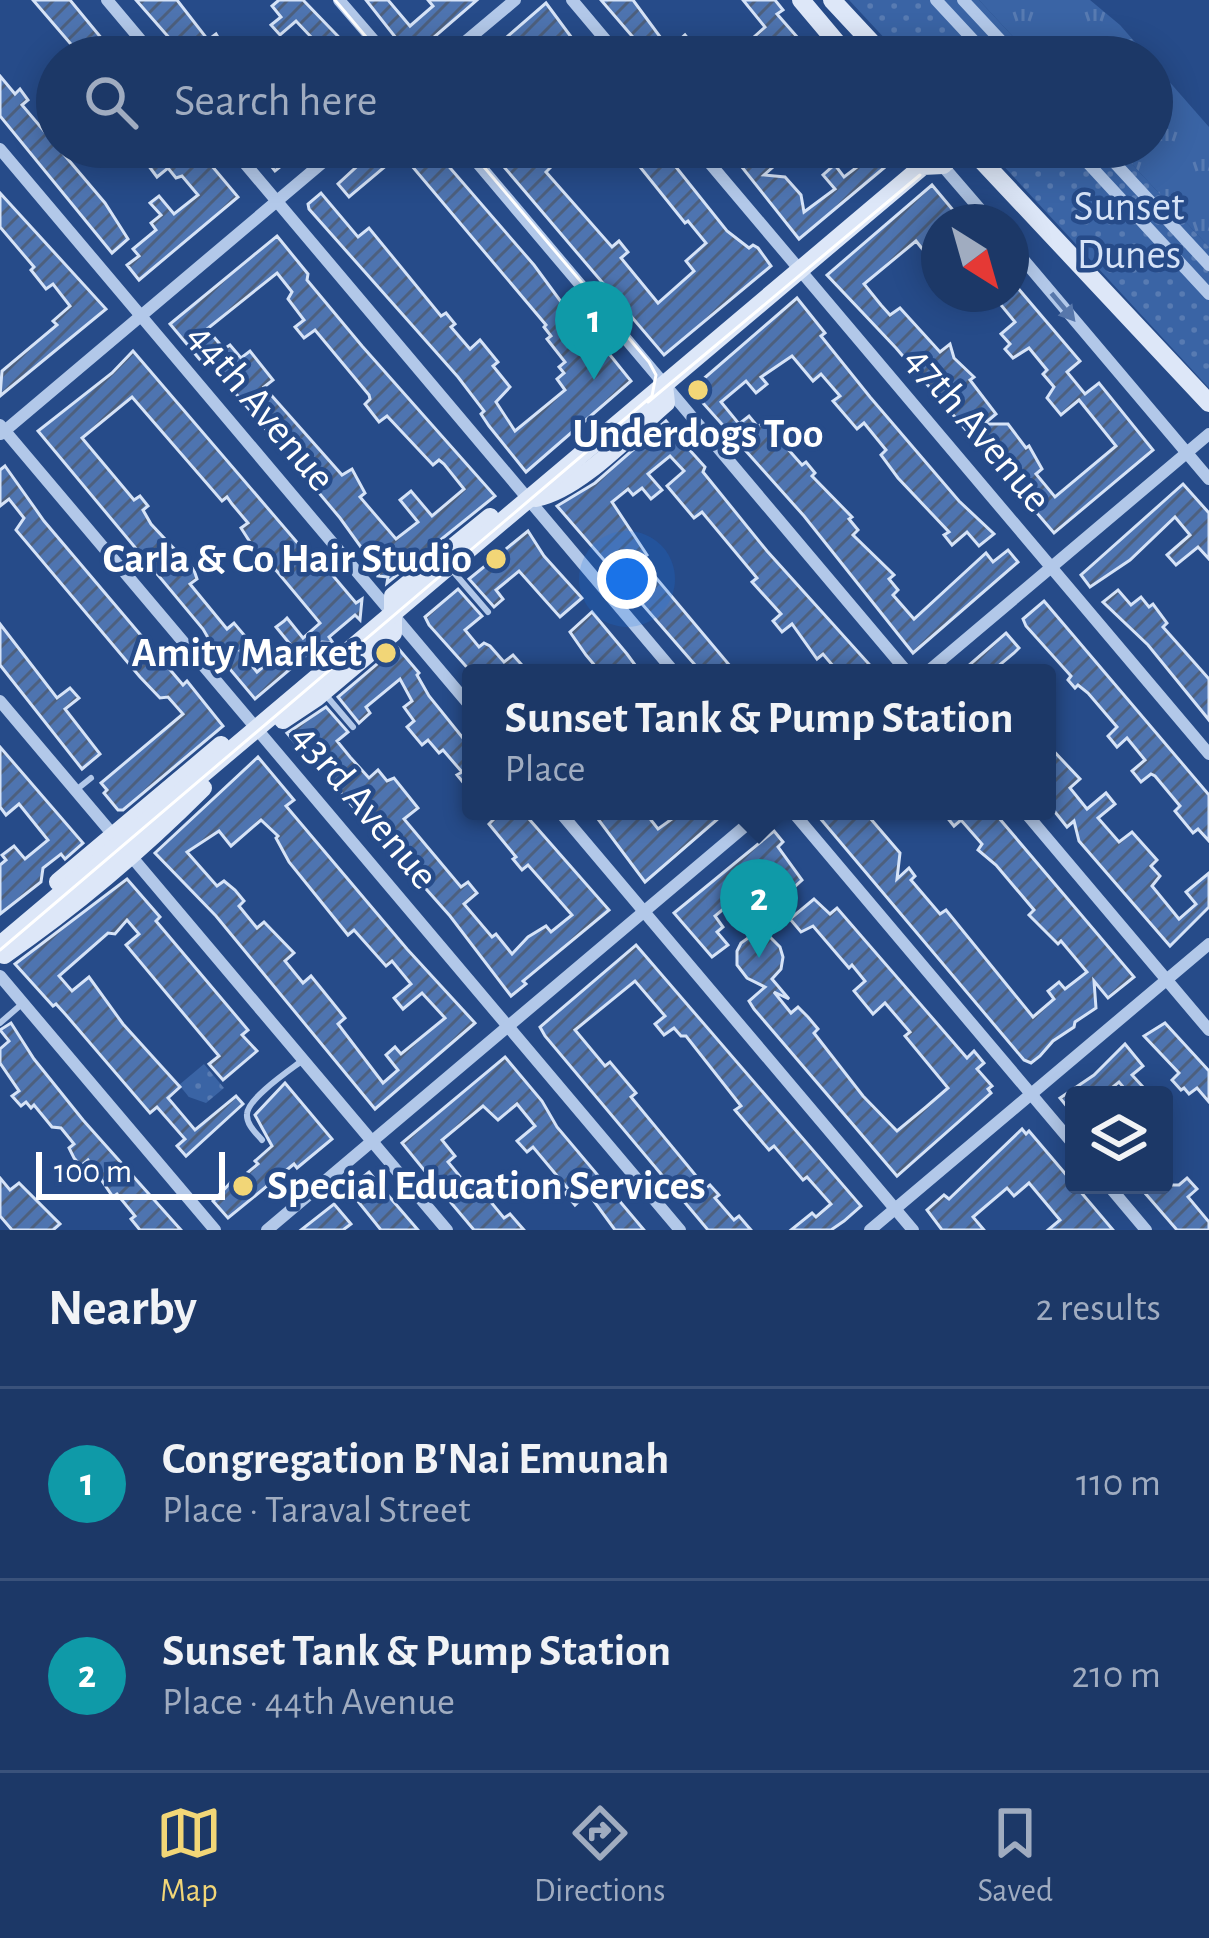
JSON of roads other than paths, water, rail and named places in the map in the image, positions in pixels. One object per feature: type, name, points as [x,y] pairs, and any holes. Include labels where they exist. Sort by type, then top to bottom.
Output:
[{"type":"street","points":[[107,0],[137,36]]},
{"type":"street","points":[[339,0],[370,36]]},
{"type":"street","points":[[472,36],[515,0]]},
{"type":"street","points":[[572,0],[602,36]]},
{"type":"street","points":[[801,0],[831,36]]},
{"type":"street","points":[[832,0],[865,36]]},
{"type":"street","points":[[936,0],[969,36]]},
{"type":"street","points":[[963,0],[996,36]]},
{"type":"street","name":"44th Avenue","points":[[0,149],[462,696]]},
{"type":"street","points":[[249,168],[667,664]]},
{"type":"street","points":[[2,430],[316,168]]},
{"type":"street","points":[[482,168],[900,664]]},
{"type":"street","name":"47th Avenue","points":[[714,168],[1209,754]]},
{"type":"street","points":[[0,945],[32,918],[35,906],[204,787],[206,771],[914,168]]},
{"type":"street","points":[[941,168],[974,204]]},
{"type":"street","points":[[986,168],[1209,403]]},
{"type":"street","points":[[1092,168],[1209,294]]},
{"type":"street","points":[[1119,168],[1209,265]]},
{"type":"street","points":[[1029,266],[1209,479]]},
{"type":"street","name":"43rd Avenue","points":[[2,430],[680,1230]]},
{"type":"street","points":[[937,664],[1209,434]]},
{"type":"street","points":[[0,958],[49,924],[209,753],[243,729],[271,728],[323,692],[393,633],[394,596],[507,505],[529,499]]},
{"type":"street","points":[[0,700],[447,1230]]},
{"type":"street","points":[[567,820],[913,1230]]},
{"type":"street","points":[[267,1230],[752,820]]},
{"type":"street","points":[[800,820],[1065,1134]]},
{"type":"street","points":[[1032,820],[1209,1030]]},
{"type":"street","points":[[870,1230],[1209,944]]},
{"type":"street","points":[[0,976],[214,1230]]},
{"type":"street","points":[[1116,1194],[1146,1230]]},
{"type":"lane","points":[[449,566],[488,611]]},
{"type":"lane","points":[[323,692],[353,727]]},
{"type":"lane","points":[[76,790],[92,778]]},
{"type":"lane","points":[[0,1023],[23,1003]]},
{"type":"lane","points":[[262,1139],[248,1122],[253,1101],[303,1060]]},
{"type":"tram line","points":[[335,0],[365,36]]},
{"type":"tram line","points":[[0,950],[652,396],[656,375],[649,362],[485,168]]},
{"type":"tram line","points":[[648,402],[920,175]]},
{"type":"place","name":"Congregation B'Nai Emunah","points":[[594,380]]},
{"type":"place","name":"Underdogs Too","points":[[698,390]]},
{"type":"place","name":"Carla & Co Hair Studio","points":[[496,559]]},
{"type":"place","name":"Amity Market","points":[[386,653]]},
{"type":"place","name":"Sunset Tank & Pump Station","points":[[759,958]]},
{"type":"place","name":"Special Education Services","points":[[243,1186]]},
{"type":"park label","name":"Sunset Dunes","points":[[1129,231]]}]
